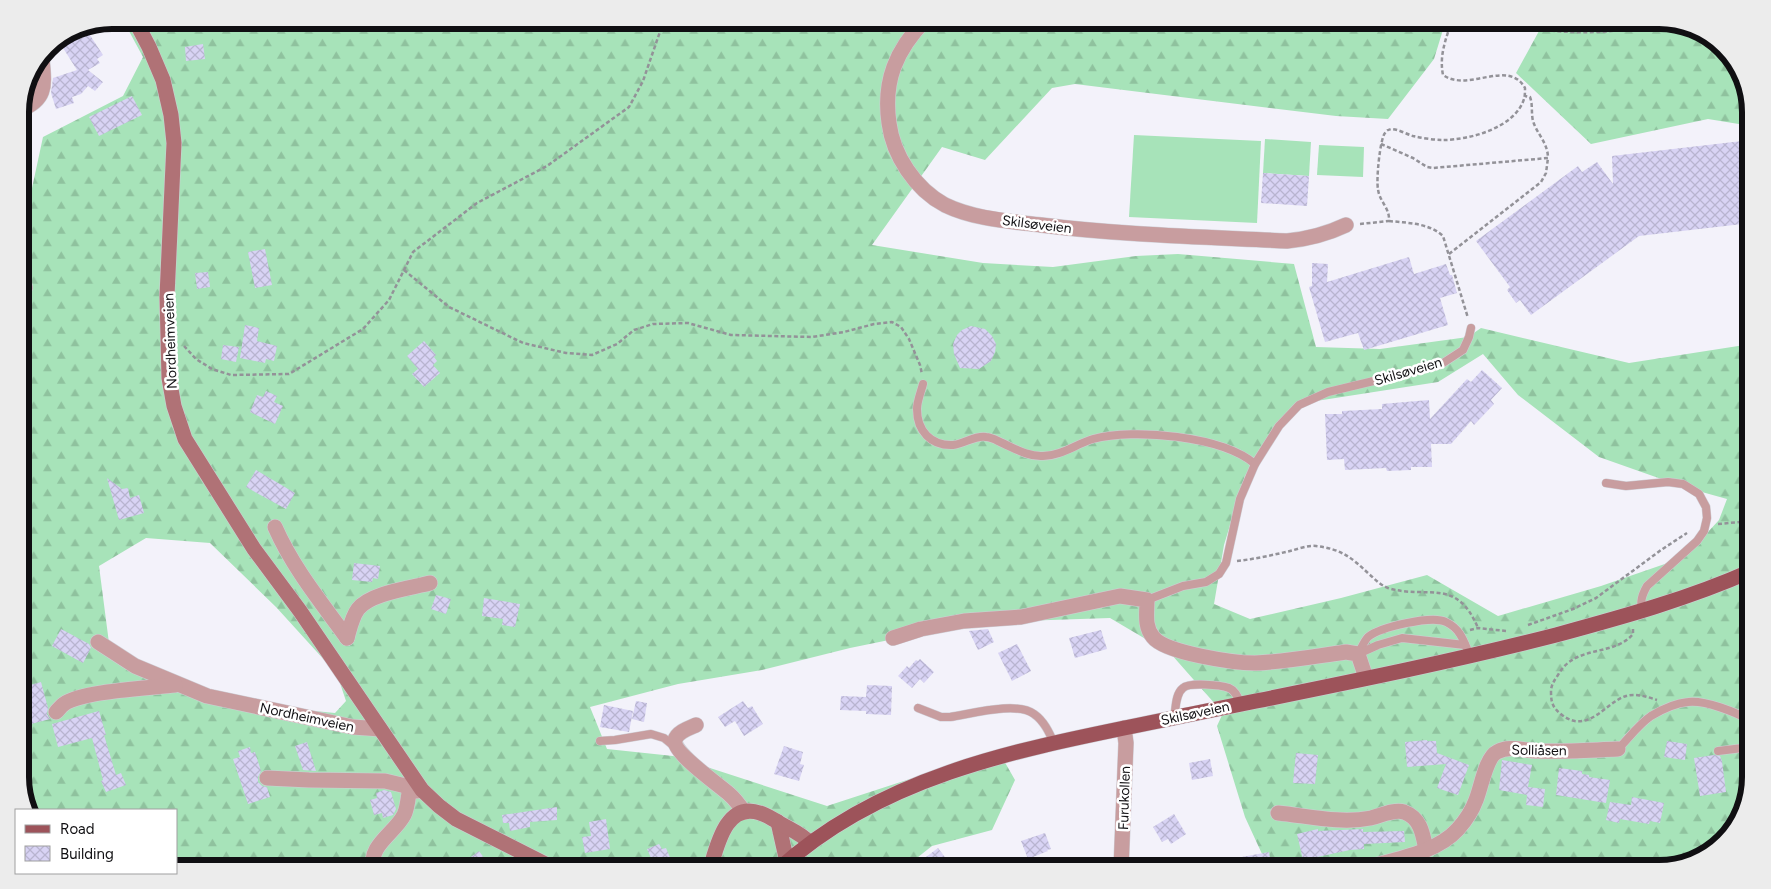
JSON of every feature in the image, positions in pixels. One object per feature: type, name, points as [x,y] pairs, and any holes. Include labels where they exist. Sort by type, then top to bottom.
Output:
[{"type":"main road","name":"Nordheimveien","points":[[140,29],[159,72],[171,115],[174,143],[167,296],[169,378],[174,406],[185,439],[254,549],[300,611],[380,729],[416,788],[456,819],[534,860]]},
{"type":"main road","name":"Skilsøveien","points":[[790,860],[810,843],[846,820],[890,796],[992,758],[1124,728],[1366,678],[1467,650],[1637,613],[1742,575]]},
{"type":"main road","points":[[713,860],[717,844],[727,823],[744,812],[758,812],[803,836],[810,843]]},
{"type":"main road","points":[[778,822],[782,860]]},
{"type":"street","name":"Skilsøveien","points":[[917,29],[902,48],[894,66],[888,88],[887,109],[890,131],[896,151],[905,167],[916,182],[943,204],[976,216],[1055,227],[1131,233],[1287,241],[1307,239],[1329,233],[1346,225]]},
{"type":"street","points":[[29,107],[41,97],[44,78],[43,66]]},
{"type":"street","points":[[275,527],[285,549],[301,575],[348,638],[350,627],[358,609],[370,599],[430,583]]},
{"type":"street","points":[[893,638],[921,629],[964,621],[1021,617],[1120,596],[1147,600],[1146,626],[1154,639],[1173,649],[1197,655],[1254,663],[1346,652],[1358,654],[1366,678]]},
{"type":"street","name":"Nordheimveien","points":[[98,642],[135,666],[208,696],[353,727],[380,729]]},
{"type":"street","points":[[56,712],[65,703],[81,697],[176,684]]},
{"type":"street","points":[[696,725],[678,734],[674,741],[675,746],[690,762],[730,795],[744,812]]},
{"type":"street","name":"Furukollen","points":[[1120,860],[1126,743],[1124,728]]},
{"type":"street","name":"Solliåsen","points":[[1392,860],[1426,850],[1444,842],[1457,830],[1470,813],[1490,758],[1495,752],[1508,748],[1536,752],[1618,749]]},
{"type":"street","points":[[267,778],[385,780],[416,788],[404,816],[382,841],[374,853],[374,860]]},
{"type":"street","points":[[1278,813],[1332,819],[1369,818],[1404,812],[1417,820],[1421,828],[1426,850]]},
{"type":"lane","name":"Skilsøveien","points":[[1226,563],[1240,499],[1255,464],[1279,426],[1300,405],[1328,392],[1440,365],[1463,350],[1471,328]]},
{"type":"lane","points":[[923,384],[917,408],[918,420],[928,438],[938,444],[954,445],[980,437],[987,437],[1025,454],[1046,456],[1103,436],[1154,434],[1197,440],[1246,456],[1255,464]]},
{"type":"lane","points":[[1606,483],[1626,486],[1668,482],[1682,484],[1699,494],[1706,507],[1708,518],[1704,532],[1697,541],[1647,586],[1642,595],[1637,613]]},
{"type":"lane","points":[[1147,600],[1183,586],[1206,582],[1219,574],[1226,563]]},
{"type":"lane","points":[[1426,619],[1445,621],[1461,633],[1467,650],[1402,638],[1378,645],[1358,654],[1367,638],[1381,630],[1426,619]]},
{"type":"lane","points":[[1174,718],[1179,693],[1182,688],[1189,685],[1230,688],[1237,695],[1241,704]]},
{"type":"lane","points":[[1618,749],[1640,725],[1653,715],[1672,706],[1689,702],[1709,705],[1742,716]]},
{"type":"lane","points":[[918,708],[941,717],[950,718],[1020,708],[1033,713],[1039,718],[1054,743]]},
{"type":"lane","points":[[600,741],[650,734],[664,738],[675,746]]},
{"type":"lane","points":[[1718,750],[1742,748]]},
{"type":"path","points":[[168,348],[184,346],[196,359],[212,368],[231,375],[289,374],[363,329],[389,300],[413,252],[477,203],[547,166],[629,107],[643,81],[661,29]]},
{"type":"path","points":[[1389,221],[1387,208],[1377,189],[1381,144],[1386,131],[1389,129],[1396,130],[1412,136],[1442,140],[1472,138],[1496,128],[1515,113],[1524,100],[1526,88],[1516,78],[1505,74],[1459,81],[1450,80],[1443,75],[1440,63],[1449,29]]},
{"type":"path","points":[[1538,29],[1592,33],[1631,29]]},
{"type":"path","points":[[1449,254],[1541,182],[1546,173],[1548,148],[1533,120],[1530,97],[1524,96]]},
{"type":"path","points":[[1381,144],[1413,158],[1427,167],[1433,168],[1548,158]]},
{"type":"path","points":[[1346,225],[1389,221],[1428,226],[1437,230],[1443,236],[1471,328]]},
{"type":"path","points":[[404,270],[448,307],[523,343],[566,353],[592,355],[618,344],[634,330],[653,324],[688,323],[731,335],[812,337],[892,322],[900,327],[909,339],[920,365],[923,384]]},
{"type":"path","points":[[1522,627],[1573,609],[1596,598],[1661,550],[1695,528],[1742,522]]},
{"type":"path","points":[[1226,563],[1257,559],[1314,546],[1337,549],[1359,564],[1387,588],[1407,591],[1444,592],[1456,599],[1472,613],[1478,628]]},
{"type":"path","points":[[1637,613],[1633,634],[1627,641],[1579,655],[1561,668],[1551,687],[1551,701],[1554,709],[1566,718],[1576,721],[1596,716],[1626,696],[1635,695],[1672,706]]},
{"type":"path","points":[[1461,633],[1478,628],[1514,630]]},
{"type":"green space","points":[[128,29],[1443,29],[1434,59],[1388,119],[1336,116],[1075,84],[1052,88],[985,160],[942,147],[872,245],[983,263],[1053,267],[1136,256],[1178,254],[1294,264],[1316,347],[1380,349],[1468,337],[1481,328],[1629,363],[1742,345],[1742,777],[1741,793],[1734,814],[1725,828],[1710,843],[1691,854],[1670,860],[1265,860],[1245,817],[1217,726],[1223,713],[1171,654],[1110,618],[1021,621],[933,631],[850,648],[762,670],[678,684],[590,707],[607,749],[673,756],[827,806],[913,778],[1003,759],[1015,780],[992,830],[932,846],[914,860],[178,860],[178,809],[35,809],[29,783],[29,202],[43,137],[123,96],[143,57]],"holes":[[[1483,354],[1518,395],[1599,457],[1684,487],[1727,499],[1719,520],[1685,557],[1601,586],[1498,616],[1427,575],[1341,598],[1250,619],[1214,604],[1224,545],[1245,476],[1297,404],[1438,382]],[[146,538],[210,543],[276,607],[337,674],[346,701],[335,713],[245,704],[158,678],[109,643],[99,566]]]},
{"type":"green space","points":[[1529,29],[1670,29],[1696,37],[1722,57],[1734,75],[1741,96],[1742,125],[1708,119],[1591,144],[1516,73],[1539,31]]},
{"type":"green space","points":[[1134,135],[1261,141],[1257,223],[1129,217]]},
{"type":"green space","points":[[1265,139],[1311,142],[1309,176],[1263,173]]},
{"type":"green space","points":[[1319,145],[1364,147],[1363,177],[1317,175]]},
{"type":"building","points":[[88,32],[103,55],[97,59],[100,63],[88,70],[103,82],[95,91],[88,86],[81,94],[72,97],[74,103],[56,109],[51,93],[53,78],[77,70],[62,46]]},
{"type":"building","points":[[203,44],[205,59],[186,61],[185,47]]},
{"type":"building","points":[[132,96],[142,115],[99,136],[89,117]]},
{"type":"building","points":[[1742,141],[1742,224],[1639,236],[1531,315],[1520,300],[1516,303],[1507,290],[1510,287],[1476,241],[1578,166],[1582,172],[1597,162],[1613,184],[1612,156]]},
{"type":"building","points":[[1263,173],[1309,176],[1307,206],[1261,203]]},
{"type":"building","points":[[265,249],[272,285],[255,288],[248,252]]},
{"type":"building","points":[[1409,257],[1414,274],[1446,264],[1450,275],[1452,275],[1457,293],[1440,298],[1448,325],[1364,350],[1358,333],[1325,342],[1309,287],[1312,286],[1312,263],[1328,264],[1327,282]]},
{"type":"building","points":[[208,272],[210,287],[197,289],[195,273]]},
{"type":"building","points":[[245,325],[259,328],[257,341],[277,346],[274,361],[266,359],[265,363],[240,358]]},
{"type":"building","points":[[971,326],[985,329],[992,336],[996,344],[991,361],[979,369],[960,368],[954,354],[953,344],[957,335],[962,330]]},
{"type":"building","points":[[424,341],[436,355],[434,357],[437,361],[433,365],[440,373],[424,387],[412,374],[418,369],[407,356]]},
{"type":"building","points":[[223,345],[239,347],[236,362],[221,359]]},
{"type":"building","points":[[1482,370],[1502,388],[1491,400],[1494,404],[1474,425],[1471,421],[1451,444],[1431,444],[1432,467],[1411,467],[1411,470],[1387,471],[1386,468],[1345,470],[1344,459],[1327,460],[1325,414],[1342,414],[1342,411],[1382,409],[1382,404],[1429,400],[1430,419],[1467,379],[1471,382]]},
{"type":"building","points":[[266,391],[277,396],[274,402],[283,406],[275,424],[250,412],[257,395],[263,397]]},
{"type":"building","points":[[256,470],[295,493],[286,509],[246,487]]},
{"type":"building","points":[[107,478],[122,489],[128,488],[130,498],[139,495],[144,513],[119,520]]},
{"type":"building","points":[[354,563],[380,566],[378,579],[373,578],[372,582],[352,580]]},
{"type":"building","points":[[436,595],[451,599],[446,614],[431,609]]},
{"type":"building","points":[[484,598],[520,604],[515,627],[502,625],[503,619],[482,616]]},
{"type":"building","points":[[61,629],[89,644],[91,648],[83,663],[52,646]]},
{"type":"building","points":[[988,629],[994,642],[978,650],[969,631]]},
{"type":"building","points":[[1101,630],[1107,649],[1075,658],[1069,638]]},
{"type":"building","points":[[1017,644],[1031,671],[1012,681],[998,653]]},
{"type":"building","points":[[920,659],[934,672],[924,683],[920,679],[912,688],[898,676],[907,666],[909,668],[916,660]]},
{"type":"building","points":[[41,682],[48,708],[47,714],[50,719],[29,725],[29,685]]},
{"type":"building","points":[[867,685],[892,686],[891,715],[866,714],[866,711],[840,710],[841,696],[866,697]]},
{"type":"building","points":[[636,701],[647,703],[644,722],[632,719]]},
{"type":"building","points":[[743,701],[748,708],[752,706],[763,724],[744,736],[735,721],[725,727],[718,717]]},
{"type":"building","points":[[604,705],[633,711],[629,732],[600,727]]},
{"type":"building","points":[[99,711],[116,775],[121,773],[126,785],[106,792],[101,781],[103,780],[92,738],[58,747],[52,724]]},
{"type":"building","points":[[1436,741],[1437,753],[1469,765],[1458,795],[1437,788],[1446,764],[1407,767],[1405,742]]},
{"type":"building","points":[[1667,741],[1687,744],[1685,760],[1664,757]]},
{"type":"building","points":[[307,742],[316,771],[303,770],[295,746]]},
{"type":"building","points":[[784,746],[803,752],[800,764],[804,765],[799,781],[774,774]]},
{"type":"building","points":[[250,747],[251,753],[255,752],[261,771],[258,782],[262,786],[267,787],[270,797],[248,804],[233,759],[240,757],[238,751]]},
{"type":"building","points":[[1296,753],[1318,755],[1315,784],[1293,783]]},
{"type":"building","points":[[1720,756],[1722,761],[1726,792],[1700,796],[1694,758]]},
{"type":"building","points":[[1210,759],[1213,776],[1192,780],[1189,763]]},
{"type":"building","points":[[1502,760],[1532,765],[1528,787],[1545,789],[1543,807],[1526,805],[1527,795],[1499,790]]},
{"type":"building","points":[[1559,768],[1582,771],[1582,774],[1589,775],[1589,777],[1610,780],[1606,803],[1556,795]]},
{"type":"building","points":[[384,790],[391,792],[396,809],[393,815],[383,818],[382,813],[374,815],[370,800],[377,798],[376,793]]},
{"type":"building","points":[[1632,797],[1664,803],[1660,823],[1650,821],[1649,824],[1620,819],[1619,823],[1606,820],[1610,802],[1631,805]]},
{"type":"building","points":[[557,807],[557,820],[530,822],[530,827],[510,831],[509,823],[503,823],[502,815]]},
{"type":"building","points":[[1174,814],[1186,834],[1171,844],[1168,839],[1162,842],[1153,827]]},
{"type":"building","points":[[606,819],[610,849],[585,853],[582,837],[591,836],[589,822]]},
{"type":"building","points":[[1318,829],[1318,831],[1363,829],[1363,832],[1404,831],[1405,842],[1364,844],[1364,849],[1350,850],[1303,860],[1297,834]]},
{"type":"building","points":[[1045,833],[1051,849],[1028,859],[1021,841]]},
{"type":"building","points":[[659,844],[662,849],[666,848],[671,860],[652,860],[647,849]]},
{"type":"building","points":[[938,848],[947,860],[922,860]]},
{"type":"building","points":[[479,851],[486,860],[467,860]]},
{"type":"building","points":[[1269,852],[1270,860],[1225,860]]}]
